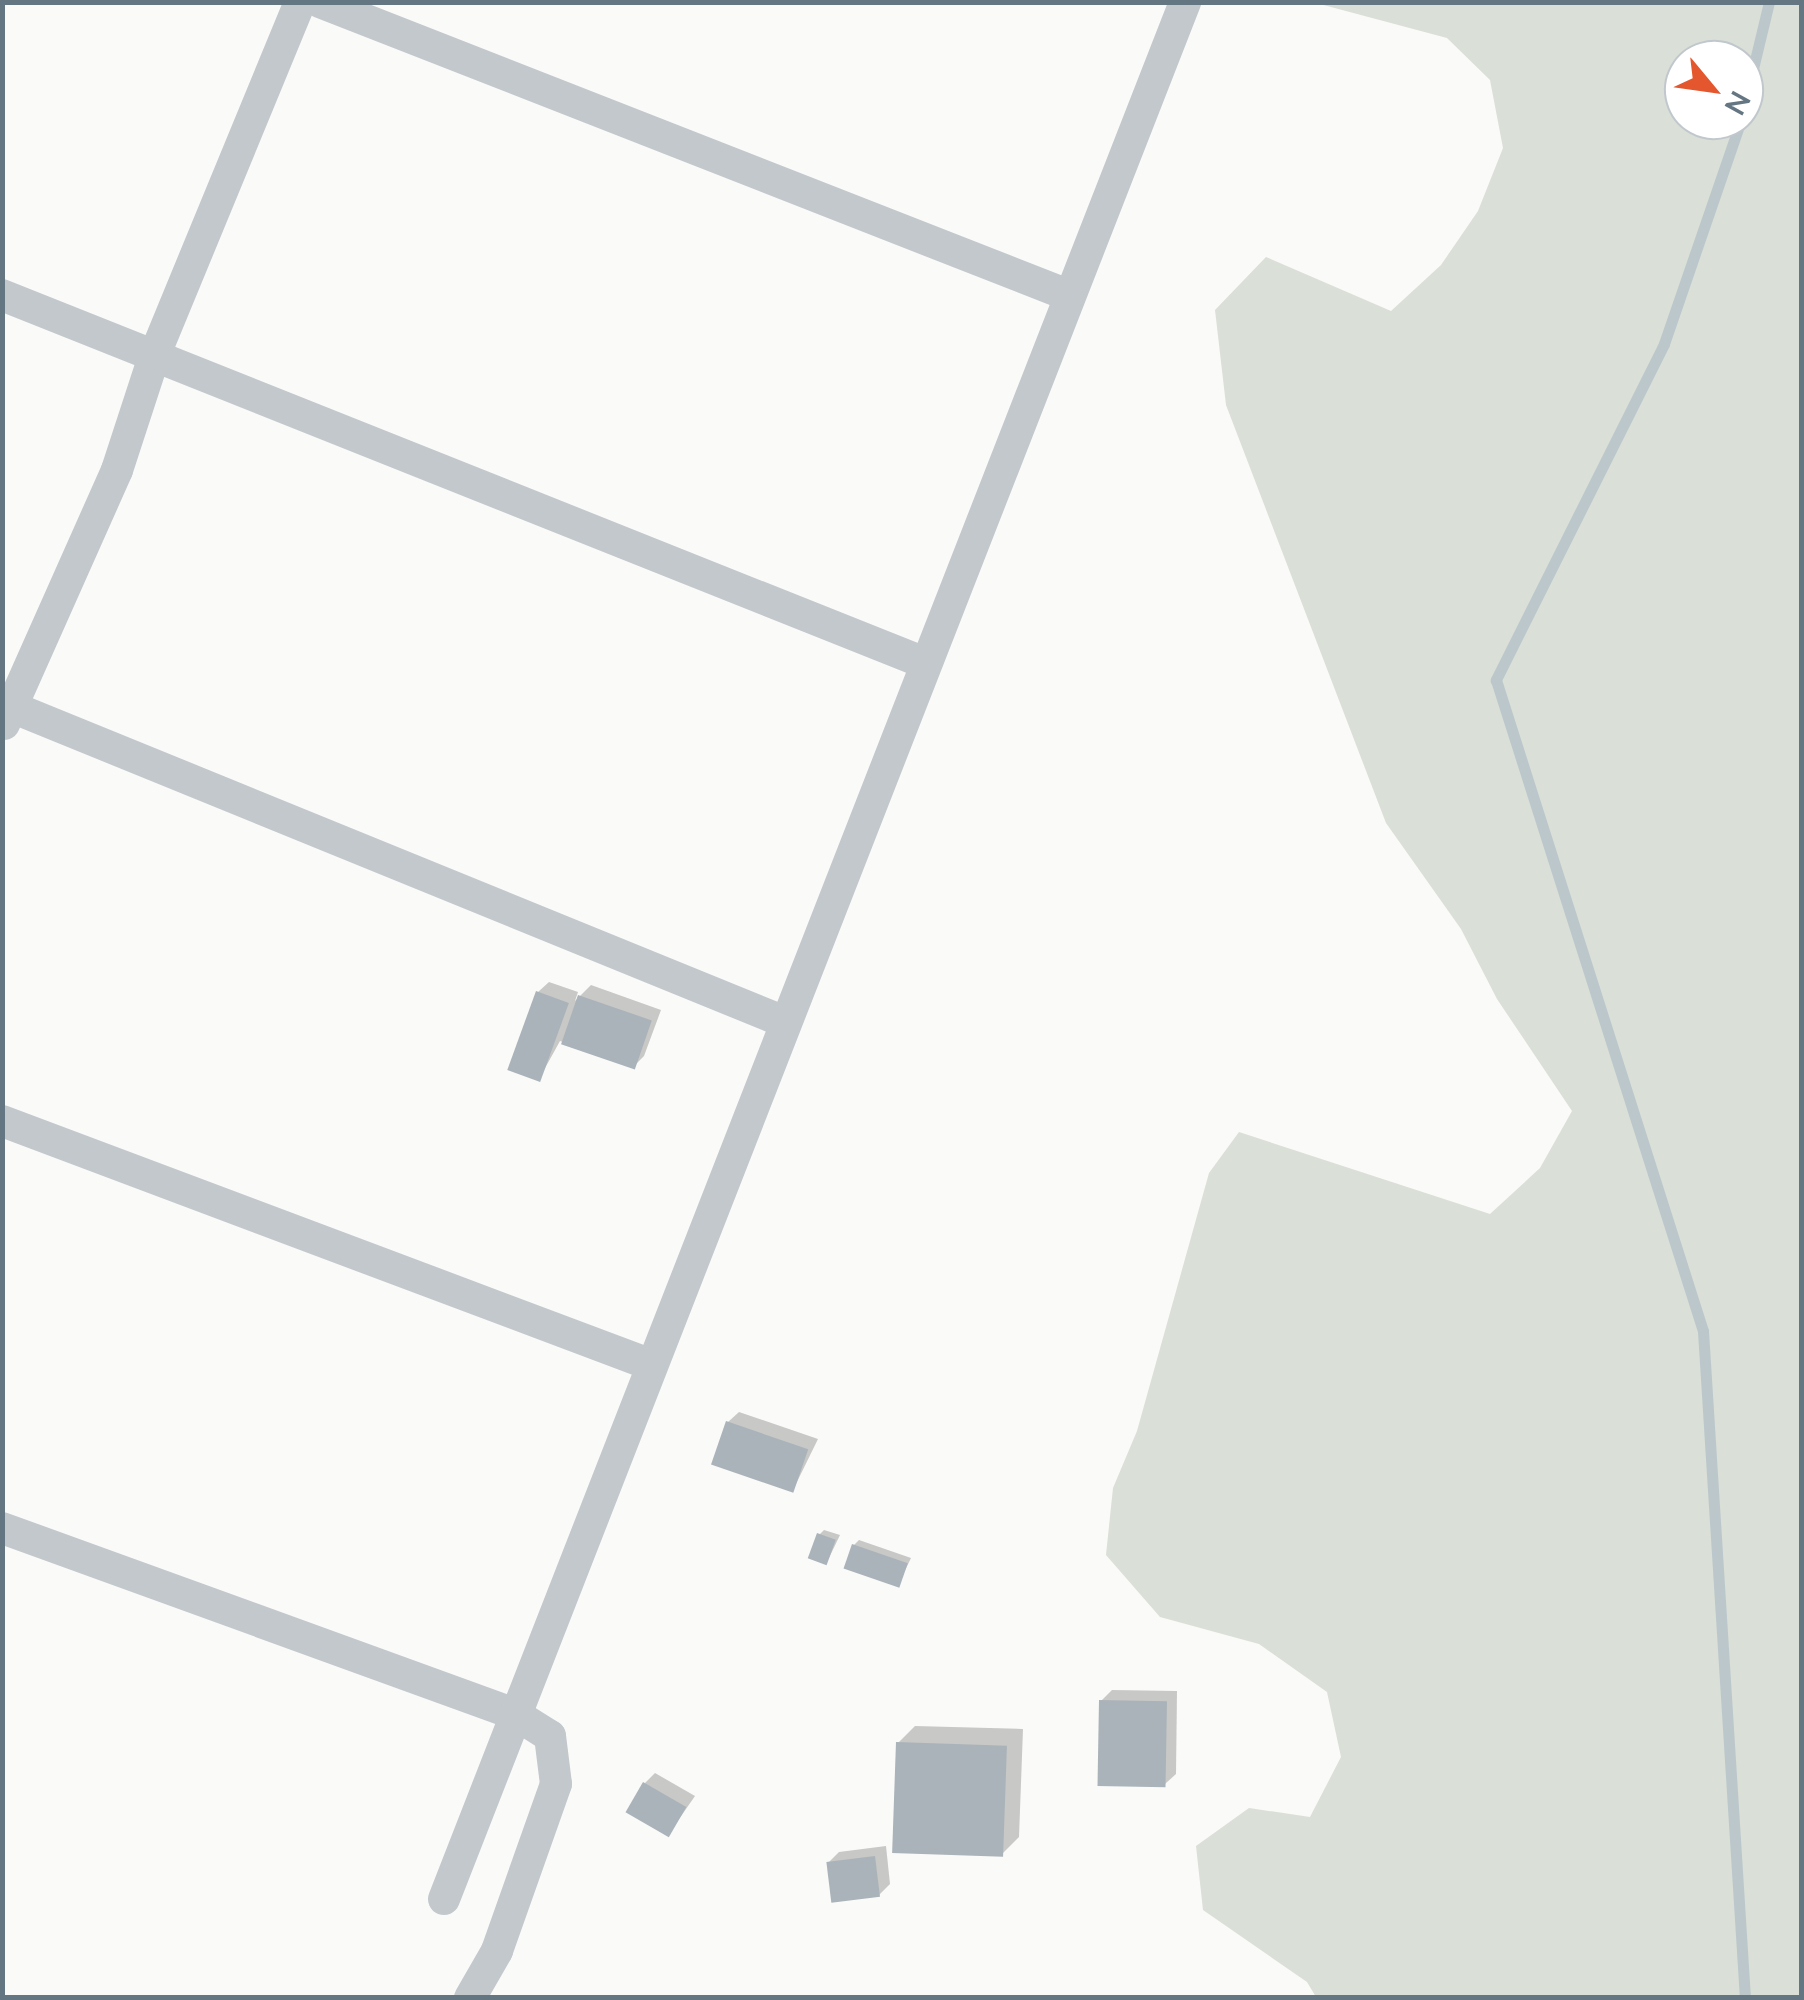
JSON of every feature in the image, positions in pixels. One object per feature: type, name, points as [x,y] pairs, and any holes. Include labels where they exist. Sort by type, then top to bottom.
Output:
[{"type":"street","points":[[300,2],[155,354],[118,470],[5,712],[785,1022]]},
{"type":"street","points":[[320,2],[1068,296]]},
{"type":"street","points":[[444,1899],[1185,2]]},
{"type":"street","points":[[2,295],[925,662]]},
{"type":"street","points":[[2,1121],[652,1365]]},
{"type":"street","points":[[2,1528],[516,1714],[550,1736],[556,1784],[496,1952],[470,1998]]},
{"type":"shaded area","points":[[1316,3],[1801,3],[1801,1997],[1316,1997],[1307,1982],[1203,1910],[1196,1846],[1249,1808],[1310,1817],[1341,1757],[1327,1692],[1259,1644],[1160,1617],[1106,1555],[1113,1488],[1137,1431],[1209,1173],[1239,1132],[1490,1214],[1540,1168],[1572,1111],[1497,999],[1461,929],[1386,823],[1226,405],[1215,310],[1266,257],[1391,311],[1441,265],[1478,211],[1503,148],[1490,80],[1447,38]]},
{"type":"building","points":[[536,991],[569,1003],[540,1082],[507,1070]]},
{"type":"building","points":[[578,995],[652,1020],[635,1070],[561,1044]]},
{"type":"building","points":[[726,1421],[808,1449],[793,1493],[711,1464]]},
{"type":"building","points":[[817,1533],[836,1540],[827,1565],[808,1558]]},
{"type":"building","points":[[852,1544],[908,1563],[899,1588],[844,1569]]},
{"type":"building","points":[[1099,1700],[1167,1701],[1165,1787],[1097,1786]]},
{"type":"building","points":[[896,1742],[1007,1746],[1003,1857],[892,1853]]},
{"type":"building","points":[[643,1782],[686,1807],[669,1837],[626,1812]]},
{"type":"building","points":[[875,1856],[880,1897],[831,1903],[826,1862]]},
{"type":"waterway","points":[[1760,40],[1769,2]]},
{"type":"waterway","points":[[1734,140],[1664,344],[1496,680],[1703,1331],[1745,1998]]}]
